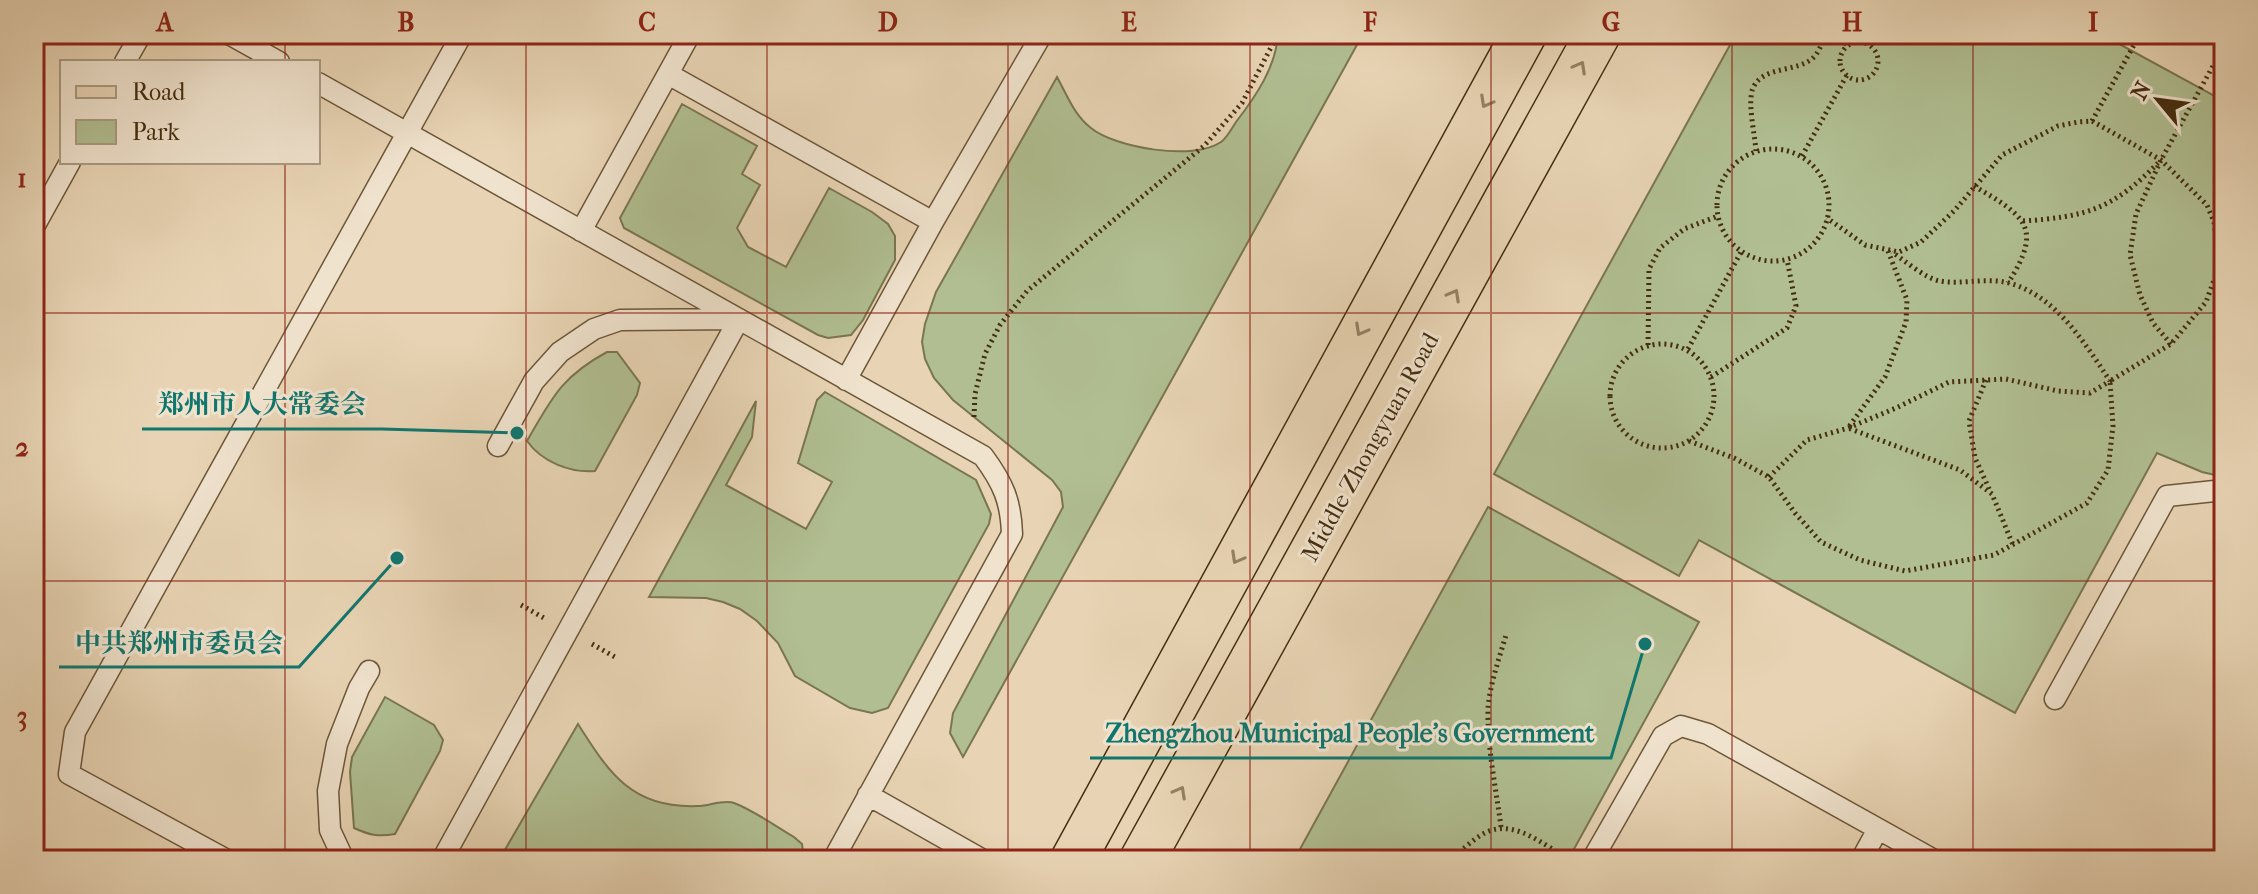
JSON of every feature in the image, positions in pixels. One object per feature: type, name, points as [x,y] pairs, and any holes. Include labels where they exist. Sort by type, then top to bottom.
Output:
[{"type":"main road","points":[[1073,860],[1524,34]]},
{"type":"main road","name":"Middle Zhongyuan Road","points":[[1142,860],[1598,34]]},
{"type":"lane","points":[[126,60],[141,34]]},
{"type":"lane","points":[[229,34],[275,60]]},
{"type":"lane","points":[[227,860],[69,774],[75,732],[462,34]]},
{"type":"lane","points":[[581,231],[690,34]]},
{"type":"lane","points":[[846,380],[1042,34]]},
{"type":"lane","points":[[668,74],[933,222]]},
{"type":"lane","points":[[320,84],[973,450],[983,456],[994,471],[1011,510],[1012,534],[833,860]]},
{"type":"lane","points":[[34,227],[69,164]]},
{"type":"lane","points":[[498,446],[534,381],[560,352],[594,329],[620,320],[739,319]]},
{"type":"lane","points":[[442,860],[739,319]]},
{"type":"lane","points":[[2055,699],[2167,496],[2224,490]]},
{"type":"lane","points":[[344,860],[330,830],[328,791],[337,744],[369,671]]},
{"type":"lane","points":[[1592,860],[1663,736],[1681,726],[1708,734],[1934,860]]},
{"type":"lane","points":[[868,795],[983,860]]},
{"type":"lane","points":[[1861,860],[1878,829]]},
{"type":"path","points":[[973,450],[975,394],[985,354],[1000,325],[1027,291],[1204,146],[1242,103],[1278,34]]},
{"type":"path","points":[[1866,43],[1871,34]]},
{"type":"path","points":[[2092,121],[2140,34]]},
{"type":"path","points":[[1756,151],[1751,102],[1753,87],[1763,76],[1804,63],[1815,56],[1826,35],[1848,45]]},
{"type":"path","points":[[1866,43],[1874,49],[1878,58],[1870,76],[1861,80],[1847,75],[1840,63],[1841,53],[1848,45],[1866,43]]},
{"type":"path","points":[[2171,344],[2153,323],[2140,295],[2130,255],[2136,214],[2161,160],[2224,46]]},
{"type":"path","points":[[1802,156],[1847,75]]},
{"type":"path","points":[[1769,477],[1807,440],[1848,428],[1949,382],[2006,379],[2058,391],[2090,393],[2171,344],[2206,302],[2217,272],[2214,222],[2207,205],[2161,160],[2092,121],[2058,126],[2002,155],[1954,211],[1921,242],[1899,252],[1865,245],[1827,218]]},
{"type":"path","points":[[1772,148],[1802,156],[1825,183],[1827,218],[1822,232],[1801,254],[1771,261],[1756,259],[1730,242],[1722,230],[1717,199],[1721,183],[1729,169],[1756,151],[1772,148]]},
{"type":"path","points":[[2023,221],[2065,218],[2101,207],[2133,188],[2161,160]]},
{"type":"path","points":[[1974,186],[2001,202],[2023,221],[2027,241],[2023,259],[2008,283]]},
{"type":"path","points":[[1648,345],[1649,269],[1660,248],[1684,229],[1718,216]]},
{"type":"path","points":[[1689,441],[1734,458],[1769,477],[1821,542],[1860,560],[1905,571],[1994,555],[2087,503],[2108,470],[2113,426],[2110,381],[2077,332],[2042,298],[2008,283],[1938,281],[1888,250]]},
{"type":"path","points":[[1848,428],[1885,377],[1906,322],[1907,300],[1888,250]]},
{"type":"path","points":[[1688,349],[1742,252]]},
{"type":"path","points":[[1711,377],[1787,328],[1796,306],[1787,259]]},
{"type":"path","points":[[1662,343],[1688,349],[1703,361],[1711,377],[1715,395],[1712,413],[1703,429],[1674,448],[1658,449],[1642,445],[1617,424],[1611,409],[1611,385],[1621,363],[1633,352],[1648,345],[1662,343]]},
{"type":"path","points":[[1986,380],[1969,421],[1975,458],[2013,545]]},
{"type":"path","points":[[1848,428],[1960,470],[1992,494]]},
{"type":"path","points":[[1501,827],[1488,708],[1506,635]]},
{"type":"path","points":[[1450,860],[1482,835],[1501,827],[1515,829],[1572,860]]},
{"type":"green space","points":[[1278,34],[1363,34],[963,757],[950,733],[953,713],[1063,507],[1061,492],[1052,480],[953,400],[934,378],[925,359],[922,342],[936,292],[1057,77],[1080,117],[1102,135],[1155,150],[1193,151],[1209,148],[1225,138],[1258,91],[1273,58]]},
{"type":"green space","points":[[1736,34],[2101,34],[2224,101],[2224,477],[2202,472],[2157,453],[2015,713],[1699,540],[1679,576],[1494,474]]},
{"type":"green space","points":[[682,104],[757,146],[742,174],[760,185],[737,228],[748,247],[786,267],[829,188],[888,224],[895,236],[895,260],[863,320],[851,335],[828,338],[818,335],[624,228],[620,218]]},
{"type":"green space","points":[[607,352],[617,352],[640,383],[637,395],[595,471],[557,465],[540,455],[527,441],[559,390],[579,370]]},
{"type":"green space","points":[[825,392],[976,480],[991,514],[989,524],[888,708],[872,713],[850,708],[795,676],[778,643],[740,609],[706,598],[649,597],[756,401],[752,437],[726,485],[806,529],[832,482],[798,463],[817,400]]},
{"type":"green space","points":[[1488,507],[1699,622],[1568,860],[1294,860]]},
{"type":"green space","points":[[385,697],[434,725],[443,740],[395,834],[379,835],[354,828],[350,772],[352,757]]},
{"type":"green space","points":[[578,724],[612,772],[639,794],[675,805],[734,803],[794,837],[802,844],[804,860],[499,860]]},
{"type":"place","name":"郑州市人大常委会","points":[[517,433]]},
{"type":"place","name":"中共郑州市委员会","points":[[397,558]]},
{"type":"place","name":"Zhengzhou Municipal People's Government","points":[[1645,644]]}]
